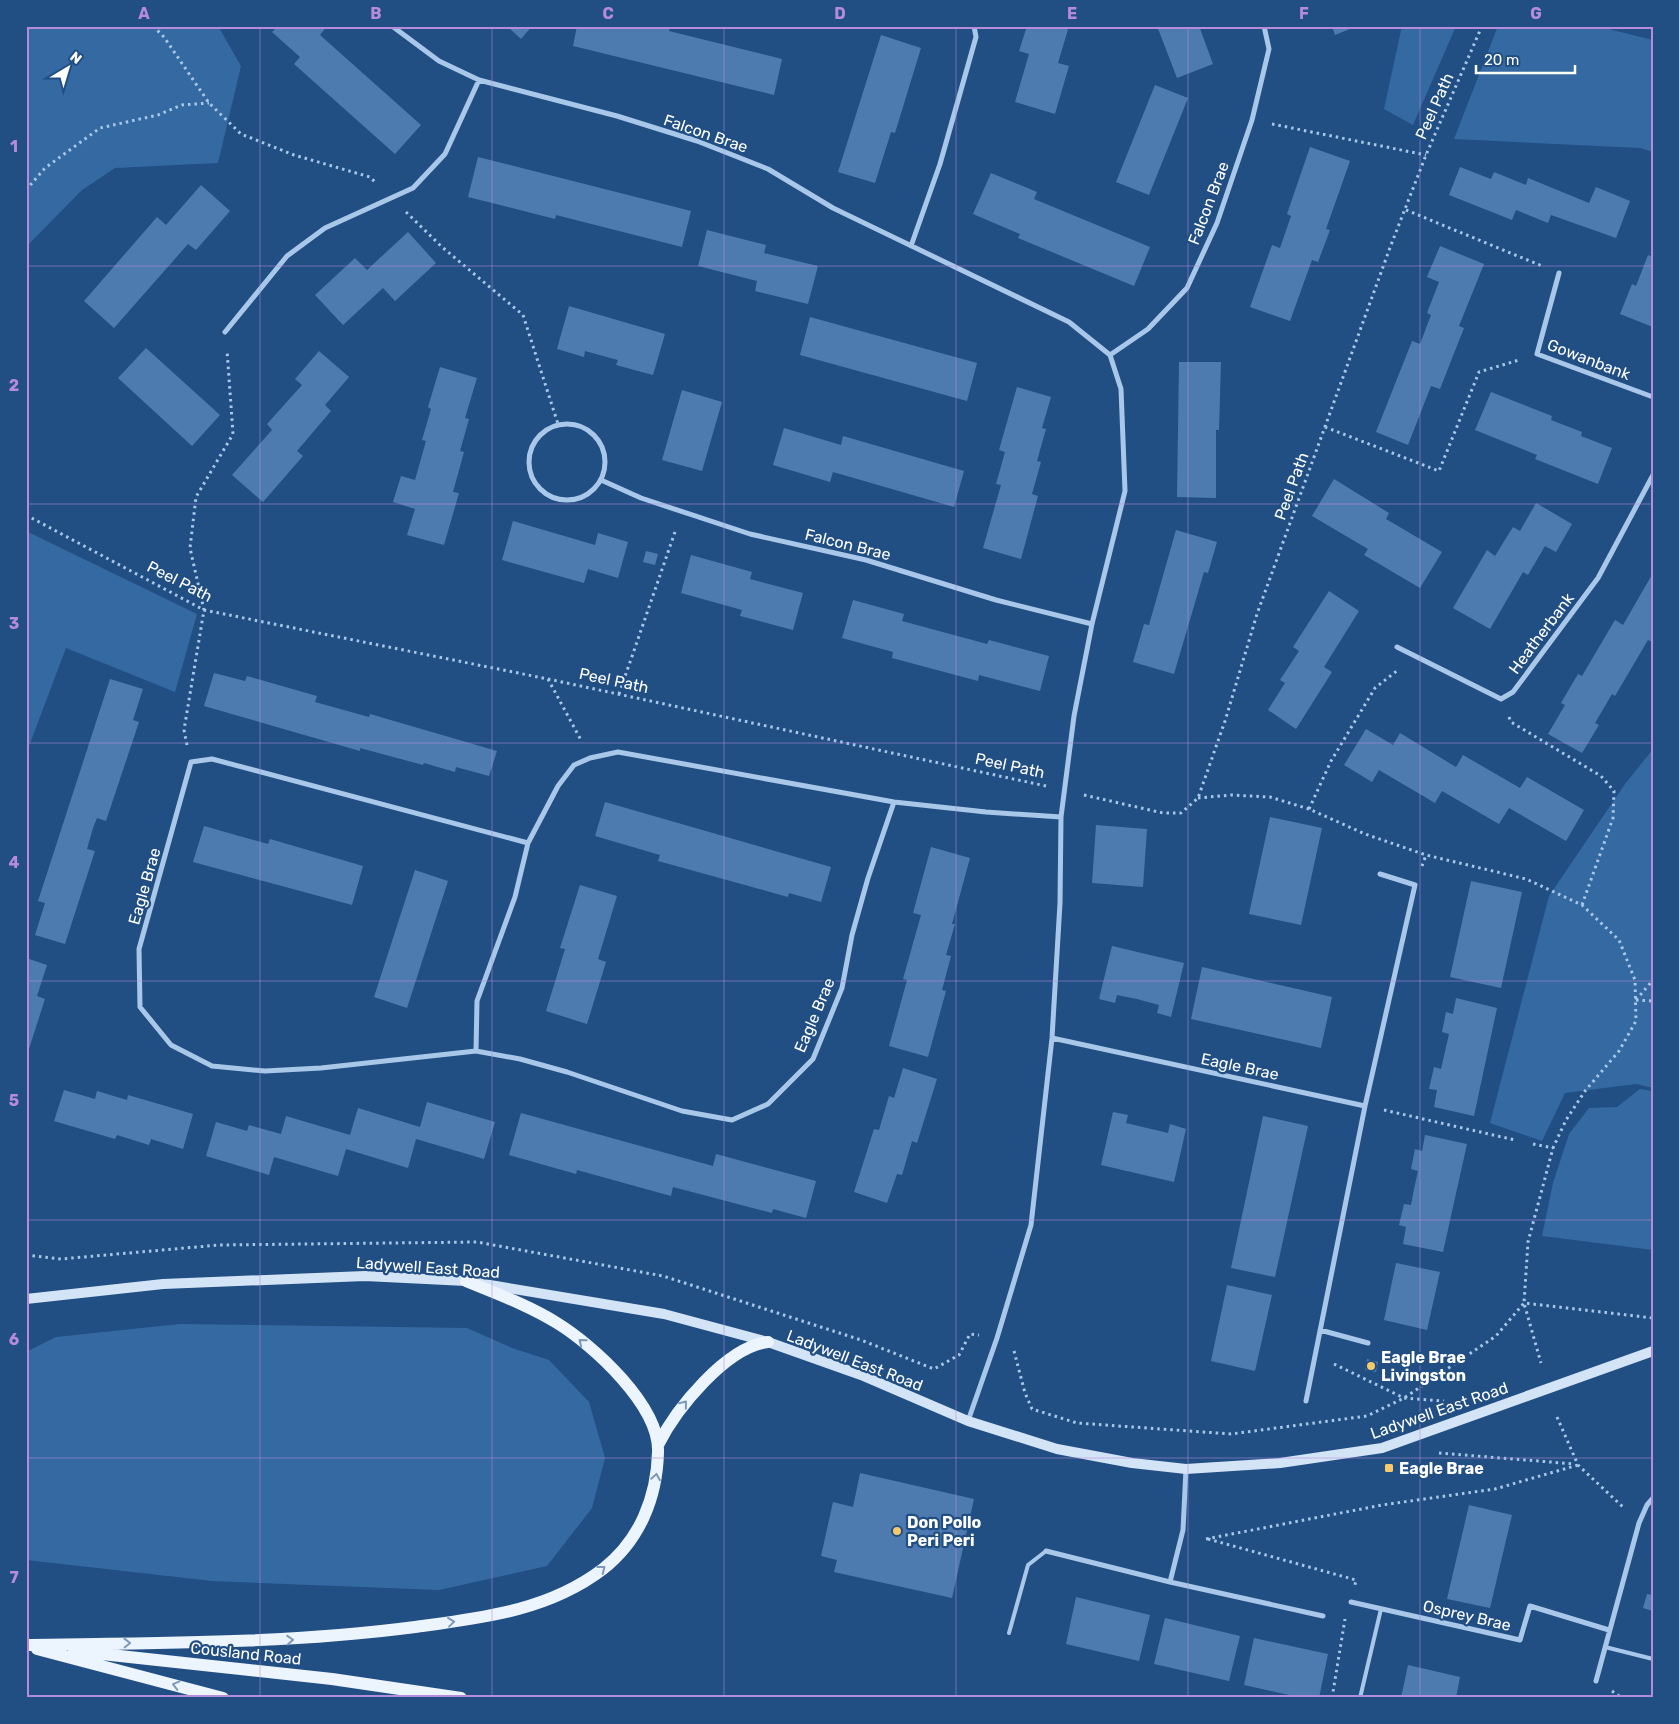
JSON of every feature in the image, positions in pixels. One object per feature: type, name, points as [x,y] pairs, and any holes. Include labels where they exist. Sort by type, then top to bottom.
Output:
[{"type":"main road","points":[[26,1645],[270,1641],[343,1636],[485,1618],[535,1605],[572,1589],[604,1568],[625,1548],[642,1523],[653,1497],[658,1471],[658,1445],[650,1419],[636,1393],[586,1346],[559,1324],[536,1311],[466,1281]]},
{"type":"main road","points":[[658,1445],[669,1423],[703,1383],[740,1353],[756,1344],[768,1342]]},
{"type":"main road","points":[[26,1645],[223,1698]]},
{"type":"main road","name":"Cousland Road","points":[[26,1645],[332,1679],[461,1698]]},
{"type":"street","name":"Falcon Brae","points":[[392,26],[440,61],[479,80],[617,116],[697,141],[768,169],[833,208],[1070,322],[1110,355],[1148,329],[1187,288],[1217,223],[1252,120],[1269,49],[1264,26]]},
{"type":"street","points":[[911,246],[940,164],[976,37],[974,26]]},
{"type":"street","points":[[225,332],[287,256],[325,228],[413,188],[445,154],[479,80]]},
{"type":"street","name":"Gowanbank","points":[[1559,272],[1537,354],[1653,397]]},
{"type":"street","points":[[968,1422],[997,1338],[1031,1225],[1052,1038],[1060,903],[1061,817],[1074,716],[1092,624],[1125,491],[1121,389],[1110,355]]},
{"type":"street","points":[[558,424],[571,424],[583,427],[593,434],[601,444],[605,456],[605,469],[601,480],[593,490],[582,497],[570,500],[557,500],[545,494],[536,485],[530,474],[528,461],[530,448],[537,437],[546,429],[558,424]]},
{"type":"street","name":"Heatherbank","points":[[1502,699],[1513,692],[1598,578],[1653,475]]},
{"type":"street","name":"Falcon Brae","points":[[601,480],[641,498],[750,534],[866,560],[996,600],[1092,624]]},
{"type":"street","points":[[1397,647],[1502,699]]},
{"type":"street","points":[[476,1051],[477,1002],[515,897],[528,843],[558,786],[574,765],[590,758],[618,752],[810,789],[894,802],[986,812],[1061,817]]},
{"type":"street","points":[[191,762],[212,759],[528,843]]},
{"type":"street","name":"Eagle Brae","points":[[191,762],[139,949],[140,1007],[171,1045],[212,1066],[265,1071],[321,1068],[476,1051],[520,1059],[567,1072],[682,1111],[732,1120],[768,1104],[813,1059],[842,988],[852,935],[868,878],[894,802]]},
{"type":"street","points":[[1306,1401],[1365,1106],[1415,885],[1380,874]]},
{"type":"street","name":"Eagle Brae","points":[[1052,1038],[1365,1106]]},
{"type":"street","name":"Ladywell East Road","points":[[26,1299],[163,1284],[366,1276],[466,1281],[664,1314],[768,1342],[861,1375],[968,1422],[1057,1449],[1132,1463],[1186,1469],[1280,1463],[1382,1448],[1653,1351]]},
{"type":"street","points":[[1320,1330],[1368,1343]]},
{"type":"street","points":[[1170,1582],[1183,1530],[1186,1469]]},
{"type":"street","points":[[1596,1681],[1639,1523],[1647,1505],[1653,1498]]},
{"type":"street","points":[[1046,1551],[1170,1582],[1323,1616]]},
{"type":"street","name":"Osprey Brae","points":[[1351,1602],[1520,1640],[1530,1606],[1609,1630]]},
{"type":"lane","points":[[1009,1633],[1028,1565],[1046,1551]]},
{"type":"lane","points":[[1360,1698],[1381,1609]]},
{"type":"lane","points":[[1605,1647],[1653,1659]]},
{"type":"path","points":[[153,26],[164,37],[209,103],[241,134],[294,155],[370,177],[442,247],[524,314],[558,424]]},
{"type":"path","name":"Peel Path","points":[[26,515],[204,610],[548,678],[1163,813],[1181,812],[1198,798],[1225,721],[1257,614],[1325,427],[1426,155],[1482,26]]},
{"type":"path","points":[[26,190],[45,168],[100,128],[158,115],[182,106],[209,103]]},
{"type":"path","points":[[1252,120],[1426,155]]},
{"type":"path","points":[[1406,210],[1559,272]]},
{"type":"path","points":[[191,762],[184,730],[204,610],[190,548],[196,497],[233,434],[225,332]]},
{"type":"path","points":[[1325,427],[1439,471],[1479,372],[1537,354]]},
{"type":"path","points":[[619,694],[682,510]]},
{"type":"path","points":[[1309,809],[1331,761],[1375,688],[1415,657]]},
{"type":"path","points":[[548,678],[590,758]]},
{"type":"path","points":[[1502,699],[1511,722],[1601,776],[1614,791],[1613,818],[1582,905]]},
{"type":"path","points":[[1198,798],[1231,795],[1270,797],[1309,809],[1364,834],[1426,855],[1526,879],[1582,905],[1619,940],[1635,980],[1636,1021],[1620,1051],[1585,1091],[1566,1120],[1553,1148],[1528,1242],[1524,1303],[1541,1363]]},
{"type":"path","points":[[1636,1000],[1653,980]]},
{"type":"path","points":[[1636,1000],[1653,1001]]},
{"type":"path","points":[[1365,1106],[1516,1140]]},
{"type":"path","points":[[1533,1144],[1553,1148]]},
{"type":"path","points":[[26,1255],[61,1259],[219,1245],[477,1242],[663,1276],[861,1340],[934,1369],[959,1355],[970,1334],[997,1338],[1014,1350],[1025,1393],[1032,1409],[1077,1423],[1230,1434],[1367,1416],[1404,1398],[1496,1336],[1524,1303]]},
{"type":"path","points":[[1524,1303],[1653,1318]]},
{"type":"path","points":[[1315,1355],[1404,1398],[1454,1401]]},
{"type":"path","points":[[1557,1417],[1578,1464],[1639,1523]]},
{"type":"path","points":[[1431,1452],[1578,1464]]},
{"type":"path","points":[[1206,1539],[1382,1506],[1495,1489],[1578,1464]]},
{"type":"shaded area","points":[[26,26],[218,26],[241,66],[218,163],[115,168],[82,190],[26,247]]},
{"type":"shaded area","points":[[1402,26],[1456,26],[1413,125],[1384,109]]},
{"type":"shaded area","points":[[1498,26],[1596,26],[1653,40],[1653,152],[1640,148],[1454,139]]},
{"type":"shaded area","points":[[26,531],[197,614],[175,692],[66,648],[26,754]]},
{"type":"shaded area","points":[[1653,749],[1653,1088],[1636,1084],[1565,1093],[1542,1141],[1490,1123],[1549,896],[1625,784]]},
{"type":"shaded area","points":[[1640,1089],[1653,1091],[1653,1250],[1542,1236],[1553,1183],[1569,1134],[1589,1108],[1617,1107]]},
{"type":"shaded area","points":[[180,1324],[467,1328],[512,1348],[549,1360],[589,1402],[605,1458],[592,1508],[547,1566],[439,1590],[212,1581],[26,1560],[26,1352],[56,1337]]},
{"type":"building","points":[[278,26],[327,26],[320,35],[421,125],[395,154],[294,64],[300,57],[272,32]]},
{"type":"building","points":[[507,26],[532,26],[521,39]]},
{"type":"building","points":[[577,26],[667,26],[670,27],[669,31],[782,59],[774,95],[573,46]]},
{"type":"building","points":[[1027,26],[1069,26],[1058,63],[1069,66],[1055,114],[1015,102],[1029,54],[1019,51]]},
{"type":"building","points":[[1157,26],[1199,26],[1213,64],[1177,78]]},
{"type":"building","points":[[1332,26],[1357,26],[1335,35]]},
{"type":"building","points":[[881,35],[921,48],[895,133],[891,132],[875,183],[838,172]]},
{"type":"building","points":[[1155,85],[1188,98],[1149,195],[1116,182]]},
{"type":"building","points":[[1310,147],[1350,161],[1326,229],[1330,230],[1318,262],[1312,260],[1290,321],[1250,307],[1272,245],[1280,248],[1291,216],[1287,214]]},
{"type":"building","points":[[478,157],[691,211],[682,247],[556,215],[555,219],[468,197]]},
{"type":"building","points":[[1460,167],[1491,179],[1494,172],[1526,185],[1528,178],[1589,203],[1596,187],[1630,201],[1616,238],[1551,215],[1548,223],[1516,210],[1512,220],[1449,195]]},
{"type":"building","points":[[991,173],[1037,192],[1034,199],[1150,247],[1134,286],[1018,238],[1020,234],[973,214]]},
{"type":"building","points":[[201,185],[230,211],[196,250],[188,244],[114,328],[84,301],[157,217],[166,225]]},
{"type":"building","points":[[707,230],[766,245],[764,253],[818,266],[808,304],[755,291],[757,281],[698,266]]},
{"type":"building","points":[[408,232],[436,263],[395,301],[383,288],[343,325],[315,295],[355,258],[367,270]]},
{"type":"building","points":[[1440,246],[1484,264],[1459,326],[1464,328],[1440,389],[1431,386],[1408,445],[1376,432],[1412,341],[1420,344],[1431,315],[1427,313],[1439,282],[1427,277]]},
{"type":"building","points":[[1648,255],[1653,257],[1653,327],[1620,314],[1632,284],[1636,286]]},
{"type":"building","points":[[569,306],[665,334],[653,375],[616,365],[618,360],[585,351],[584,357],[557,349]]},
{"type":"building","points":[[810,317],[977,363],[967,401],[800,355]]},
{"type":"building","points":[[146,348],[220,415],[192,446],[118,378]]},
{"type":"building","points":[[319,351],[349,377],[325,405],[331,411],[297,451],[303,456],[263,502],[232,475],[272,430],[267,424],[302,385],[295,379]]},
{"type":"building","points":[[1179,362],[1221,362],[1219,430],[1216,430],[1216,498],[1177,497]]},
{"type":"building","points":[[440,367],[477,378],[465,418],[469,419],[460,451],[464,452],[453,492],[459,493],[444,545],[407,535],[415,509],[393,502],[401,476],[415,480],[426,441],[422,440],[431,409],[428,407]]},
{"type":"building","points":[[1017,387],[1051,397],[1042,428],[1046,429],[1037,461],[1041,462],[1032,494],[1038,496],[1021,559],[983,548],[1001,485],[996,484],[1005,452],[999,450]]},
{"type":"building","points":[[682,390],[722,402],[702,471],[662,460]]},
{"type":"building","points":[[1491,392],[1552,416],[1551,420],[1582,432],[1581,436],[1612,448],[1598,484],[1535,459],[1537,455],[1475,430]]},
{"type":"building","points":[[784,428],[841,445],[843,436],[964,471],[954,507],[833,472],[830,482],[773,465]]},
{"type":"building","points":[[1334,479],[1389,513],[1386,519],[1442,552],[1420,588],[1364,555],[1368,549],[1312,516]]},
{"type":"building","points":[[1536,503],[1572,524],[1556,552],[1545,546],[1528,575],[1523,572],[1490,629],[1453,608],[1487,550],[1495,556],[1513,527],[1520,531]]},
{"type":"building","points":[[513,521],[595,545],[598,533],[628,542],[618,578],[588,569],[584,583],[502,560]]},
{"type":"building","points":[[1176,530],[1217,542],[1208,573],[1204,572],[1174,674],[1133,662],[1144,624],[1149,625]]},
{"type":"building","points":[[646,551],[658,554],[655,565],[643,562]]},
{"type":"building","points":[[691,555],[752,572],[750,579],[803,593],[793,630],[740,616],[742,610],[681,593]]},
{"type":"building","points":[[1653,573],[1653,642],[1648,640],[1615,696],[1612,694],[1595,723],[1599,725],[1582,753],[1548,734],[1565,705],[1561,703],[1578,674],[1582,676],[1615,620],[1623,625]]},
{"type":"building","points":[[1329,591],[1359,611],[1324,667],[1332,672],[1296,729],[1268,710],[1285,683],[1280,680],[1299,651],[1293,647]]},
{"type":"building","points":[[853,600],[904,614],[902,621],[987,644],[989,640],[1049,656],[1040,691],[979,675],[978,681],[892,658],[893,652],[842,638]]},
{"type":"building","points":[[214,673],[245,681],[247,676],[317,696],[315,702],[369,717],[370,714],[497,751],[489,776],[456,767],[455,772],[360,748],[360,751],[204,706]]},
{"type":"building","points":[[110,679],[143,689],[133,720],[139,722],[106,821],[97,818],[93,828],[87,849],[95,851],[65,944],[35,935],[45,903],[38,901]]},
{"type":"building","points":[[1366,729],[1393,745],[1400,733],[1456,767],[1463,755],[1520,788],[1527,777],[1584,810],[1566,841],[1509,808],[1499,824],[1442,791],[1435,803],[1379,770],[1372,782],[1344,765]]},
{"type":"building","points":[[605,802],[831,867],[821,902],[789,893],[788,897],[658,861],[660,855],[595,836]]},
{"type":"building","points":[[1270,817],[1322,828],[1301,925],[1249,914]]},
{"type":"building","points":[[1096,825],[1147,829],[1143,887],[1092,883]]},
{"type":"building","points":[[204,826],[268,844],[270,839],[363,866],[352,905],[193,862]]},
{"type":"building","points":[[931,847],[970,858],[952,924],[955,924],[946,955],[951,956],[942,990],[946,991],[928,1057],[889,1046],[907,980],[903,979],[921,915],[913,913]]},
{"type":"building","points":[[415,870],[448,881],[407,1008],[374,997]]},
{"type":"building","points":[[1471,881],[1522,892],[1501,988],[1450,977]]},
{"type":"building","points":[[580,885],[617,896],[598,959],[606,962],[587,1024],[546,1011],[565,949],[560,948]]},
{"type":"building","points":[[1112,946],[1184,963],[1171,1017],[1157,1013],[1159,1005],[1137,999],[1117,995],[1115,1003],[1099,999]]},
{"type":"building","points":[[26,958],[47,965],[37,996],[45,999],[27,1055]]},
{"type":"building","points":[[1202,967],[1332,997],[1321,1048],[1191,1019]]},
{"type":"building","points":[[1456,998],[1497,1008],[1474,1116],[1434,1107],[1437,1090],[1429,1089],[1434,1067],[1441,1069],[1449,1034],[1442,1032],[1446,1012],[1453,1014]]},
{"type":"building","points":[[903,1068],[937,1079],[917,1143],[912,1141],[902,1175],[897,1174],[887,1203],[854,1192],[874,1129],[879,1130],[889,1096],[894,1098]]},
{"type":"building","points":[[64,1090],[95,1099],[97,1091],[127,1100],[128,1095],[193,1114],[183,1149],[151,1139],[149,1145],[117,1135],[115,1139],[54,1121]]},
{"type":"building","points":[[427,1102],[495,1122],[484,1159],[416,1139],[408,1168],[346,1149],[338,1176],[274,1157],[269,1175],[206,1156],[216,1122],[247,1131],[249,1125],[281,1134],[286,1116],[350,1135],[358,1108],[420,1127]]},
{"type":"building","points":[[1113,1112],[1128,1115],[1126,1123],[1168,1133],[1170,1124],[1186,1129],[1174,1182],[1101,1165]]},
{"type":"building","points":[[521,1113],[713,1166],[716,1154],[816,1181],[806,1218],[773,1209],[772,1213],[673,1187],[671,1196],[577,1170],[576,1174],[509,1155]]},
{"type":"building","points":[[1263,1116],[1308,1126],[1275,1277],[1231,1268]]},
{"type":"building","points":[[1425,1135],[1467,1144],[1443,1252],[1403,1244],[1406,1227],[1399,1225],[1404,1204],[1411,1205],[1418,1171],[1411,1169],[1415,1149],[1422,1151]]},
{"type":"building","points":[[1396,1263],[1440,1272],[1427,1330],[1384,1320]]},
{"type":"building","points":[[1227,1285],[1272,1295],[1255,1371],[1211,1361]]},
{"type":"building","name":"Eagle Brae Livingston","points":[[1367,1359],[1378,1362],[1376,1372],[1365,1370]]},
{"type":"building","name":"Don Pollo Peri Peri","points":[[860,1473],[974,1499],[952,1598],[834,1572],[837,1560],[821,1556],[833,1502],[853,1507]]},
{"type":"building","points":[[1469,1505],[1512,1515],[1490,1608],[1447,1599]]},
{"type":"building","points":[[1647,1594],[1653,1595],[1653,1611],[1643,1608]]},
{"type":"building","points":[[1076,1597],[1150,1615],[1139,1661],[1066,1644]]},
{"type":"building","points":[[1165,1618],[1240,1636],[1229,1681],[1154,1664]]},
{"type":"building","points":[[1254,1638],[1328,1654],[1319,1698],[1303,1698],[1244,1685]]},
{"type":"building","points":[[1408,1665],[1460,1677],[1456,1698],[1401,1698]]},
{"type":"place","name":"Eagle Brae Livingston","points":[[1371,1366]]},
{"type":"place","name":"Eagle Brae","points":[[1389,1468]]},
{"type":"place","name":"Don Pollo Peri Peri","points":[[897,1531]]}]
